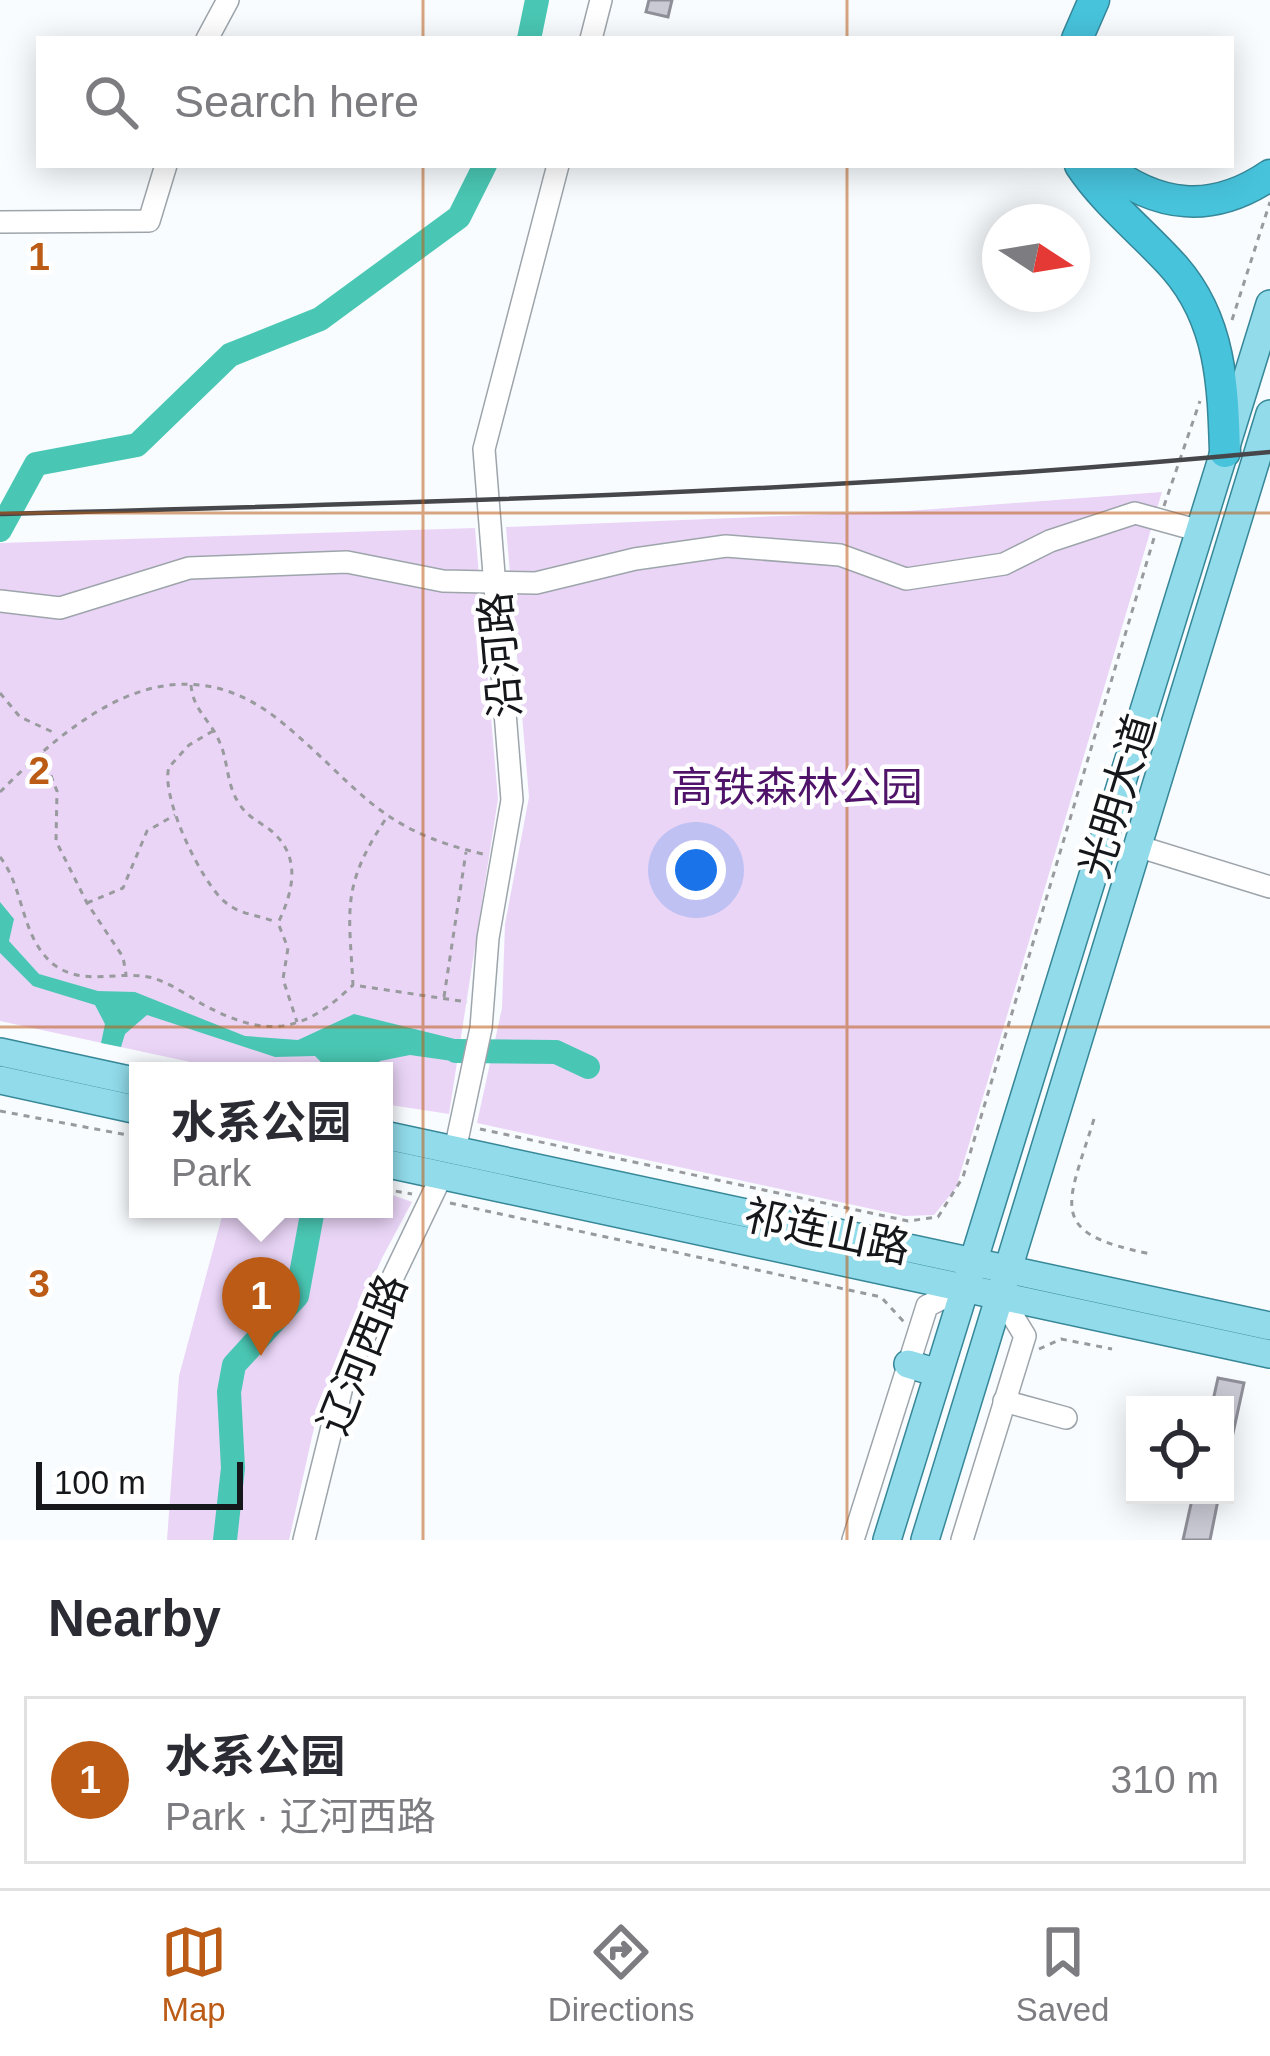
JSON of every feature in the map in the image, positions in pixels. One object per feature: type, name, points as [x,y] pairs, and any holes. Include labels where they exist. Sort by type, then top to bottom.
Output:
[{"type":"highway","points":[[1060,36],[1075,0]]},
{"type":"highway","points":[[1078,36],[1094,0]]},
{"type":"highway","points":[[1083,168],[1177,270],[1204,314],[1217,349],[1225,452]]},
{"type":"highway","points":[[1107,168],[1140,190],[1176,203],[1214,202],[1270,175]]},
{"type":"main road","name":"光明大道","points":[[887,1540],[1270,304]]},
{"type":"main road","name":"光明大道","points":[[925,1540],[1270,413]]},
{"type":"main road","points":[[0,1052],[129,1080]]},
{"type":"main road","points":[[0,1080],[129,1108]]},
{"type":"main road","name":"祁连山路","points":[[393,1141],[443,1175]]},
{"type":"main road","name":"祁连山路","points":[[393,1165],[1004,1282],[1270,1326]]},
{"type":"main road","name":"祁连山路","points":[[1004,1282],[1270,1354]]},
{"type":"main road","points":[[908,1364],[938,1372]]},
{"type":"street","points":[[209,36],[228,0]]},
{"type":"street","points":[[592,36],[601,0]]},
{"type":"street","points":[[0,223],[149,221],[165,168]]},
{"type":"street","name":"沿河路","points":[[443,1175],[484,1003],[488,938],[512,800],[484,449],[557,168]]},
{"type":"street","points":[[0,602],[60,608],[189,568],[347,562],[494,585],[556,580],[635,559],[726,546],[840,555],[906,579],[1004,564],[1122,516],[1160,518],[1200,531]]},
{"type":"street","points":[[1137,846],[1270,887]]},
{"type":"street","name":"辽河西路","points":[[304,1540],[344,1379],[443,1175]]},
{"type":"street","points":[[854,1540],[927,1306],[967,1275]]},
{"type":"street","points":[[962,1540],[1025,1336],[1004,1282]]},
{"type":"street","points":[[1004,1401],[1066,1418]]},
{"type":"path","points":[[1217,349],[1227,337],[1270,202]]},
{"type":"path","points":[[487,1132],[908,1221],[938,1217],[950,1206],[963,1177],[1160,518],[1203,391]]},
{"type":"path","points":[[191,684],[192,703],[213,731],[229,787],[243,810],[275,834],[288,853],[293,890],[278,922],[288,948],[283,979],[297,1024]]},
{"type":"path","points":[[0,792],[58,734],[101,706],[144,688],[207,686],[274,716],[386,819],[502,859]]},
{"type":"path","points":[[0,693],[20,717],[58,734]]},
{"type":"path","points":[[213,731],[189,745],[169,767],[165,779],[208,884],[225,903],[278,922]]},
{"type":"path","points":[[41,751],[57,790],[56,841],[86,903],[123,957],[127,975]]},
{"type":"path","points":[[86,903],[123,888],[147,831],[177,814]]},
{"type":"path","points":[[352,986],[348,898],[352,875],[386,819]]},
{"type":"path","points":[[443,1000],[466,850]]},
{"type":"path","points":[[0,857],[14,874],[37,946],[55,965],[95,979],[127,975],[166,983],[243,1022],[265,1027],[297,1024],[352,986],[484,1003]]},
{"type":"path","points":[[0,1111],[129,1135]]},
{"type":"path","points":[[1094,1119],[1071,1196],[1076,1226],[1092,1240],[1151,1254]]},
{"type":"path","points":[[393,1187],[443,1175],[880,1297],[900,1313],[904,1335]]},
{"type":"path","points":[[1031,1360],[1040,1348],[1061,1339],[1112,1349]]},
{"type":"green space","name":"高铁森林公园","points":[[1162,492],[956,1188],[934,1215],[904,1216],[477,1123],[502,1008],[505,924],[529,797],[506,527],[907,511]]},
{"type":"green space","points":[[475,528],[498,799],[449,1114],[393,1105],[393,1062],[190,1062],[0,1021],[0,543]]},
{"type":"green space","points":[[393,1195],[412,1202],[382,1258],[320,1401],[289,1540],[167,1540],[179,1376],[222,1218],[393,1218]]},
{"type":"shaded area","points":[[0,902],[14,919],[9,941],[39,974],[98,991],[135,992],[245,1036],[298,1040],[354,1014],[463,1041],[459,1062],[410,1055],[379,1062],[275,1057],[147,1015],[125,1034],[121,1047],[101,1043],[105,1024],[95,1005],[33,986],[0,953]]},
{"type":"building","points":[[649,0],[672,0],[668,17],[646,12]]},
{"type":"building","points":[[1218,1378],[1244,1383],[1234,1429],[1234,1396],[1214,1396]]},
{"type":"building","points":[[1191,1504],[1217,1504],[1210,1540],[1183,1540]]},
{"type":"waterway","points":[[530,36],[537,0]]},
{"type":"waterway","points":[[0,530],[36,464],[137,445],[230,355],[320,319],[459,217],[484,168]]},
{"type":"waterway","points":[[456,1051],[556,1052],[588,1067]]},
{"type":"waterway","points":[[225,1540],[233,1468],[229,1392],[234,1365],[297,1296],[311,1218]]},
{"type":"railway","points":[[0,514],[795,486],[1270,452]]},
{"type":"place","name":"水系公园","points":[[261,1356]]}]
